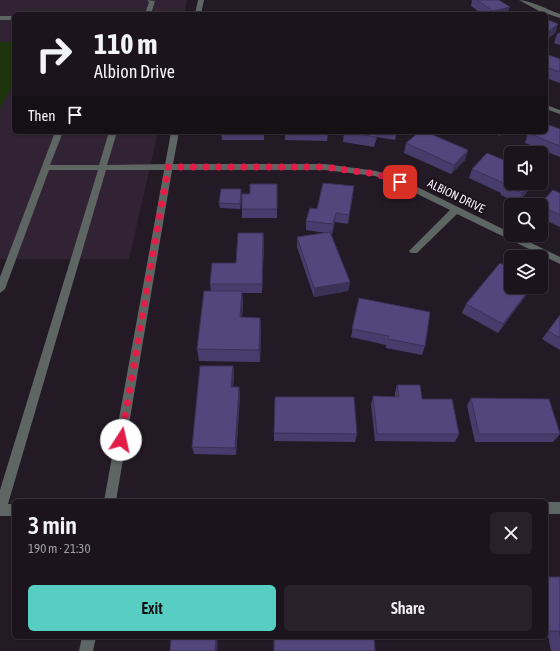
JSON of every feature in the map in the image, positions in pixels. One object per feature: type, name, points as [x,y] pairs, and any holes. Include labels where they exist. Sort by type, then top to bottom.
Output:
[{"type":"street","points":[[149,12],[152,1],[150,0]]},
{"type":"street","points":[[198,12],[201,0]]},
{"type":"street","points":[[522,0],[547,12]]},
{"type":"street","points":[[548,12],[560,16]]},
{"type":"street","points":[[0,18],[12,18]]},
{"type":"street","points":[[548,108],[560,112]]},
{"type":"street","points":[[0,289],[58,134]]},
{"type":"street","points":[[12,510],[0,510],[112,134]]},
{"type":"street","points":[[110,499],[175,134]]},
{"type":"street","name":"ALBION DRIVE","points":[[45,168],[102,169],[168,167],[325,167],[350,169],[376,174],[400,182],[560,261]]},
{"type":"street","points":[[414,251],[456,210]]},
{"type":"street","points":[[548,508],[560,508]]},
{"type":"street","points":[[86,651],[89,639]]},
{"type":"shaded area","points":[[0,0],[187,0],[184,12],[12,12],[12,134],[158,134],[129,259],[0,259]]},
{"type":"green space","points":[[0,42],[12,42],[12,86],[0,109]]},
{"type":"building","points":[[477,0],[499,0],[510,7],[493,11]]},
{"type":"building","points":[[548,20],[558,24],[549,31]]},
{"type":"building","points":[[548,55],[560,59],[560,72],[548,68]]},
{"type":"building","points":[[548,125],[560,129],[560,146],[530,134],[548,134]]},
{"type":"building","points":[[357,134],[377,134],[376,137]]},
{"type":"building","points":[[417,134],[431,134],[468,150],[454,165],[406,143]]},
{"type":"building","points":[[487,153],[504,160],[504,183],[472,169]]},
{"type":"building","points":[[323,183],[354,186],[349,215],[336,213],[333,224],[306,221],[310,208],[317,209]]},
{"type":"building","points":[[250,184],[277,184],[277,209],[242,209],[242,194],[250,194]]},
{"type":"building","points":[[221,189],[241,189],[240,204],[219,203]]},
{"type":"building","points":[[515,190],[525,190],[522,193]]},
{"type":"building","points":[[553,190],[560,193],[560,215],[548,209],[548,198],[546,198]]},
{"type":"building","points":[[330,232],[350,282],[314,288],[297,237]]},
{"type":"building","points":[[238,233],[263,233],[262,284],[210,284],[212,263],[236,263]]},
{"type":"building","points":[[500,263],[504,265],[504,294],[526,294],[503,324],[466,304]]},
{"type":"building","points":[[204,291],[242,291],[240,317],[260,318],[259,350],[197,349]]},
{"type":"building","points":[[359,298],[430,312],[425,346],[388,339],[389,336],[352,329]]},
{"type":"building","points":[[560,315],[560,338],[548,331]]},
{"type":"building","points":[[200,366],[233,366],[231,387],[239,387],[235,448],[192,447]]},
{"type":"building","points":[[397,385],[420,385],[422,399],[452,399],[459,434],[377,434],[373,396],[399,397]]},
{"type":"building","points":[[275,397],[354,397],[357,434],[274,433]]},
{"type":"building","points":[[471,398],[549,399],[560,434],[479,434]]},
{"type":"building","points":[[548,577],[560,577],[560,636],[559,631],[548,631]]},
{"type":"building","points":[[171,639],[216,639],[215,651],[170,651]]},
{"type":"building","points":[[274,639],[374,639],[375,651],[274,651]]},
{"type":"route","points":[[121,440],[168,167],[325,167],[350,169],[376,174],[400,182]]}]
